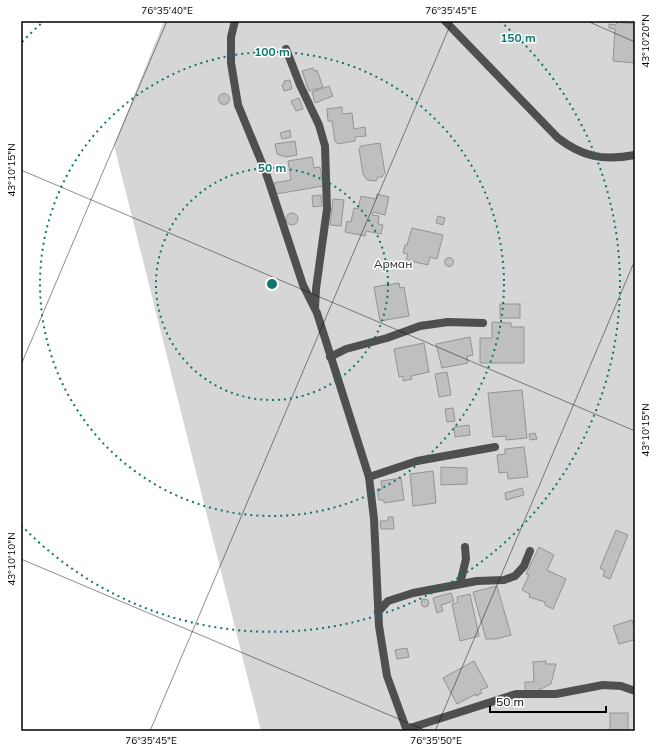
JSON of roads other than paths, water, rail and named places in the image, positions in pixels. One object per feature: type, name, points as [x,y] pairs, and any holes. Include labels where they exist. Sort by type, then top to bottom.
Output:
[{"type":"street","points":[[235,21],[231,36],[231,63],[238,105],[266,173],[303,285],[315,308],[369,477],[374,518],[378,612],[387,676],[407,730],[516,694],[556,694],[603,685],[621,686],[635,691]]},
{"type":"street","points":[[445,21],[558,138],[572,149],[588,156],[622,157],[635,155]]},
{"type":"street","points":[[286,49],[319,125],[325,146],[327,209],[316,289],[315,308]]},
{"type":"street","points":[[330,357],[346,350],[388,338],[420,326],[448,322],[483,322]]},
{"type":"street","points":[[369,477],[417,461],[495,447]]},
{"type":"street","points":[[460,584],[466,559],[465,547]]},
{"type":"street","points":[[378,612],[388,601],[413,593],[460,584],[504,580],[515,576],[524,566],[530,551]]},
{"type":"park label","name":"Арман","points":[[393,264]]}]
